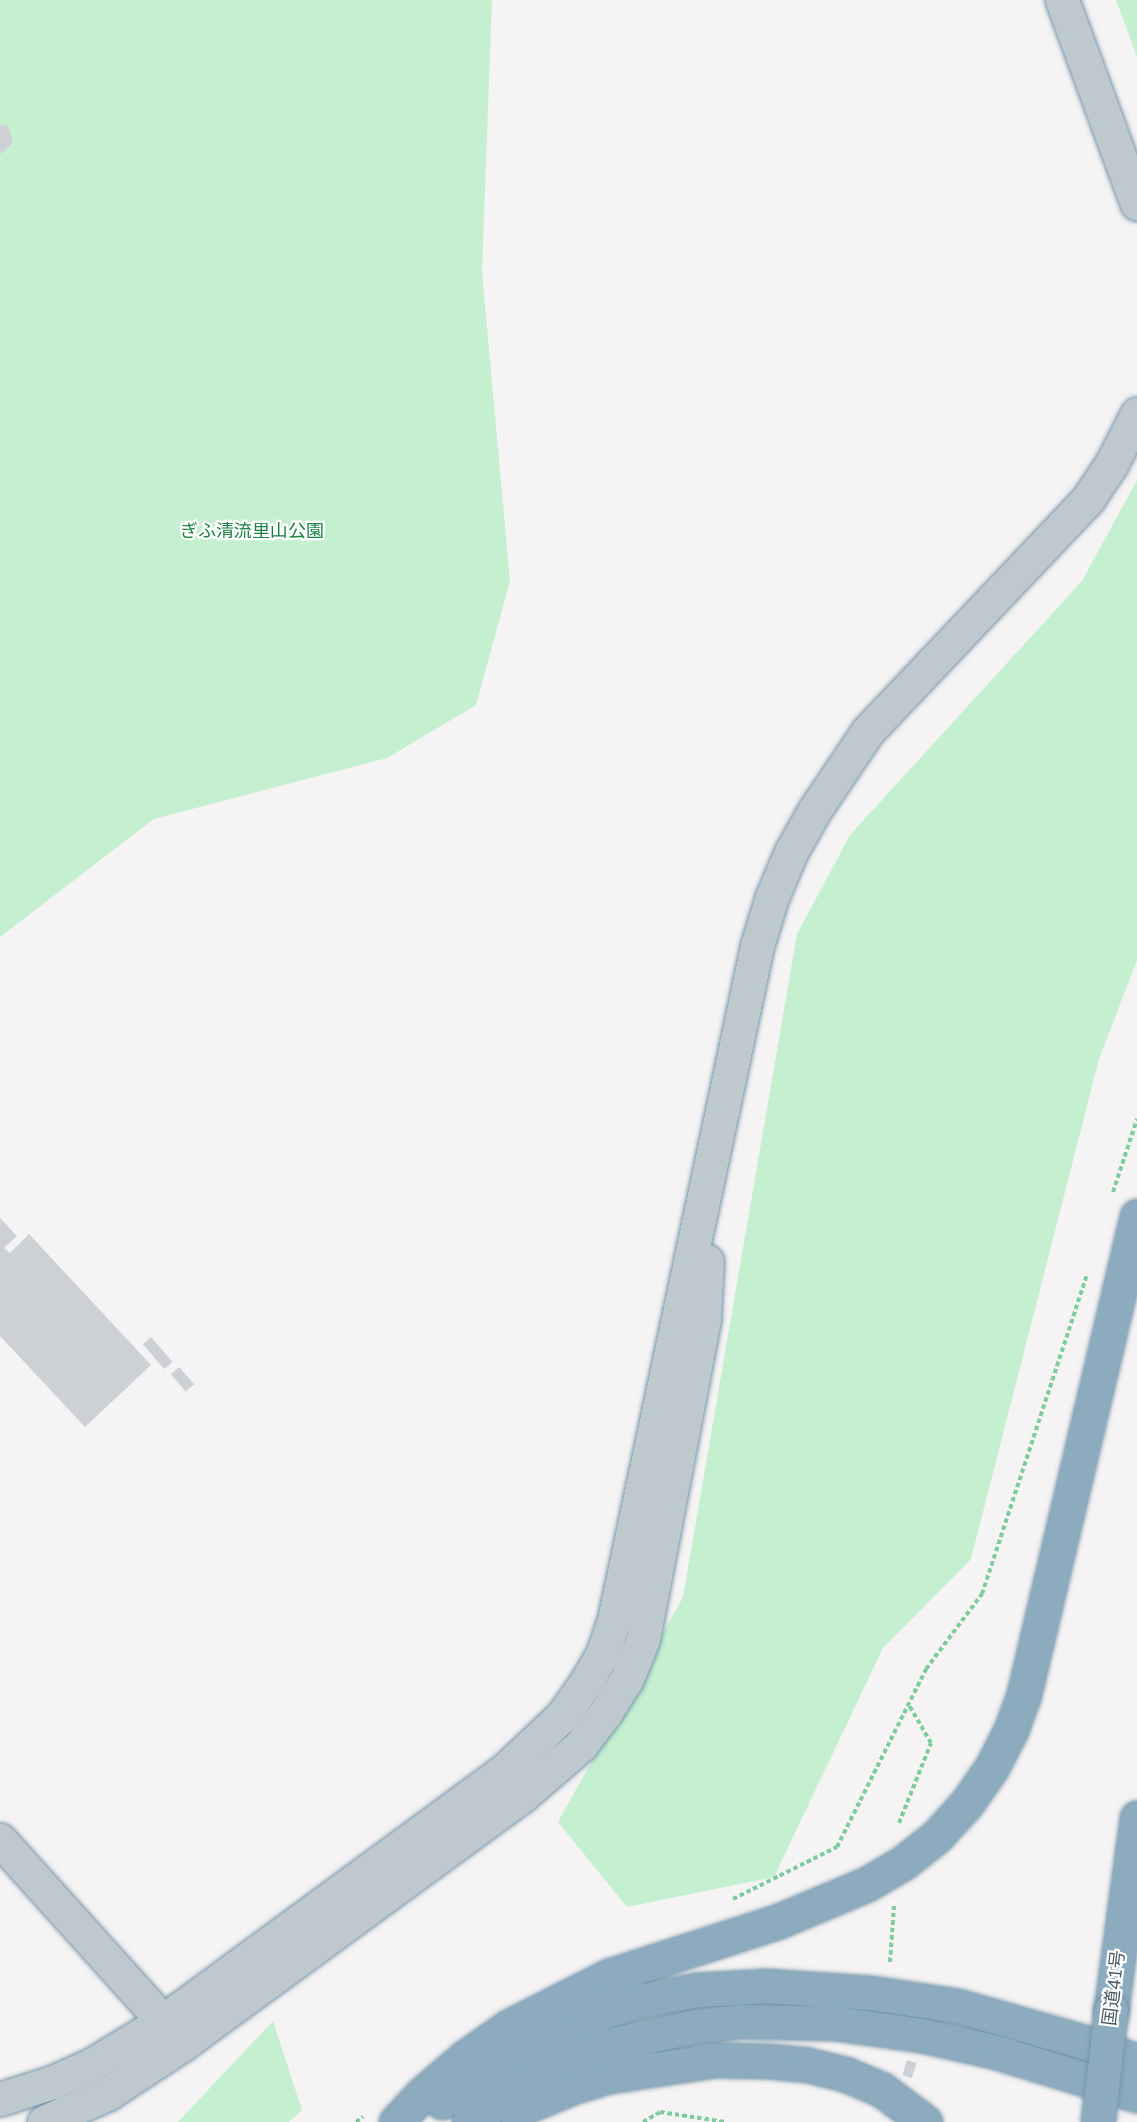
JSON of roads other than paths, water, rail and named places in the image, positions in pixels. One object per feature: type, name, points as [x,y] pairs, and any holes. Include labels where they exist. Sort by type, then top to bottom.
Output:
[{"type":"highway","points":[[380,2118],[422,2094],[464,2058],[508,2027],[609,1976],[779,1921],[867,1884],[903,1863],[937,1836],[967,1803],[992,1767],[1011,1730],[1024,1694],[1097,1374],[1137,1216]]},
{"type":"highway","name":"国道41号","points":[[1105,2121],[1120,2014],[1137,1818]]},
{"type":"highway","name":"国道41号","points":[[1120,2014],[1137,1947]]},
{"type":"highway","points":[[417,2122],[457,2090],[519,2050],[585,2018],[638,2001],[697,1990],[767,1986],[871,1993],[958,2006],[1087,2043],[1137,2061]]},
{"type":"highway","points":[[470,2122],[528,2082],[566,2062],[604,2046],[695,2026],[740,2021],[835,2023],[921,2035],[997,2052],[1137,2095]]},
{"type":"highway","points":[[492,2122],[528,2104],[609,2076],[715,2060],[804,2064],[844,2074],[881,2089],[925,2122]]},
{"type":"street","points":[[1062,0],[1137,204]]},
{"type":"street","points":[[44,2122],[109,2093],[173,2033],[505,1770],[562,1715],[585,1684],[602,1655],[614,1620],[757,946],[776,888],[814,811],[868,731],[1088,498],[1112,463],[1137,414]]},
{"type":"street","points":[[0,1840],[173,2033]]},
{"type":"street","points":[[0,2099],[53,2082],[173,2033]]},
{"type":"park label","name":"ぎふ清流里山公園","points":[[252,531]]}]
